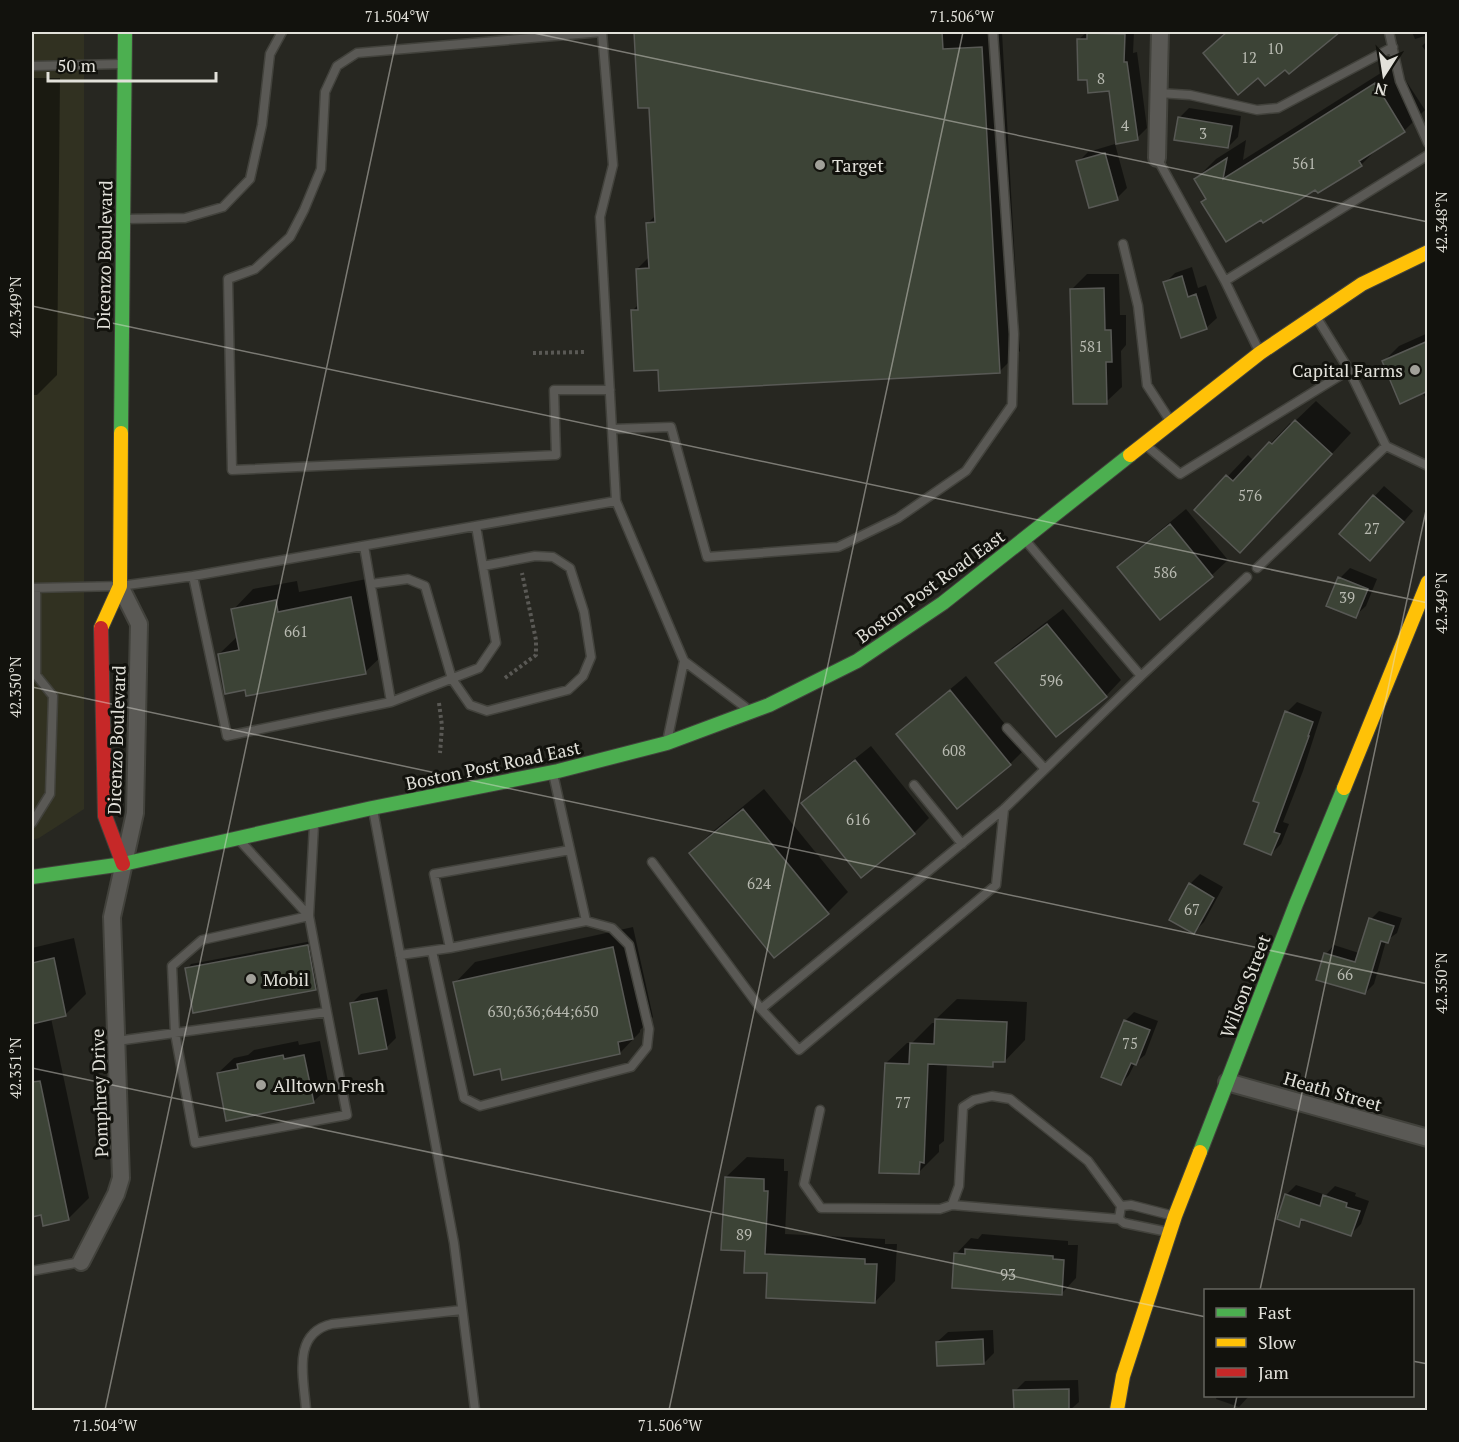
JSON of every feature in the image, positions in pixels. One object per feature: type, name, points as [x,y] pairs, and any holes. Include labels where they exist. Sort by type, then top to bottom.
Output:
[{"type":"main road","name":"Dicenzo Boulevard","points":[[123,864],[105,816],[101,628],[120,586],[125,32]]},
{"type":"main road","name":"Boston Post Road East","points":[[32,877],[123,864],[372,808],[627,755],[752,712],[857,662],[943,603],[1260,353],[1362,284],[1428,252]]},
{"type":"main road","name":"Wilson Street","points":[[1117,1410],[1123,1376],[1175,1216],[1300,895],[1428,582]]},
{"type":"street","points":[[1157,158],[1158,93],[1163,33]]},
{"type":"street","name":"Dicenzo Boulevard","points":[[120,586],[139,624],[135,813],[123,864]]},
{"type":"street","name":"Pomphrey Drive","points":[[81,1262],[117,1194],[120,1182],[112,917],[123,864]]},
{"type":"street","name":"Heath Street","points":[[1227,1082],[1428,1138]]},
{"type":"lane","points":[[124,219],[185,218],[223,207],[250,179],[262,125],[270,54],[282,32]]},
{"type":"lane","points":[[610,390],[554,390],[556,455],[232,470],[228,279],[255,269],[290,237],[304,210],[321,169],[325,92],[337,66],[357,53],[602,32],[613,165],[600,218],[610,390],[616,501],[684,661],[752,712]]},
{"type":"lane","points":[[612,429],[671,427],[707,557],[838,547],[898,518],[966,471],[1012,405],[1014,334],[993,32]]},
{"type":"lane","points":[[1389,32],[1401,81],[1428,143]]},
{"type":"lane","points":[[1158,93],[1190,95],[1257,110],[1278,108],[1393,47]]},
{"type":"lane","points":[[32,66],[125,64]]},
{"type":"lane","points":[[1225,281],[1428,155]]},
{"type":"lane","points":[[1157,158],[1225,281],[1260,353]]},
{"type":"lane","points":[[1123,244],[1138,306],[1147,385],[1171,422]]},
{"type":"lane","points":[[1315,315],[1349,370],[1386,446],[1428,466]]},
{"type":"lane","points":[[1144,444],[1180,474],[1349,370]]},
{"type":"lane","points":[[1257,568],[1386,446]]},
{"type":"lane","points":[[32,823],[50,794],[53,696],[34,675],[34,588],[120,586],[193,576],[616,501]]},
{"type":"lane","points":[[193,576],[227,736],[391,702],[479,668],[496,643],[476,526]]},
{"type":"lane","points":[[1024,538],[1141,676]]},
{"type":"lane","points":[[364,546],[391,702]]},
{"type":"lane","points":[[371,584],[408,579],[425,586],[452,679],[470,705],[487,711],[568,690],[584,676],[591,657],[584,612],[570,568],[553,557],[535,556],[483,566]]},
{"type":"lane","points":[[762,1009],[1004,810],[1141,676],[1247,577]]},
{"type":"lane","points":[[667,743],[684,661]]},
{"type":"lane","points":[[1007,728],[1045,770]]},
{"type":"lane","points":[[552,772],[586,921]]},
{"type":"lane","points":[[914,785],[962,844]]},
{"type":"lane","points":[[372,808],[454,1243],[475,1410]]},
{"type":"lane","points":[[652,862],[762,1009],[799,1050],[996,885],[1004,810]]},
{"type":"lane","points":[[309,916],[202,940],[172,966],[175,1033],[195,1143],[347,1115],[309,916],[314,821]]},
{"type":"lane","points":[[238,838],[309,916]]},
{"type":"lane","points":[[450,948],[434,874],[570,850]]},
{"type":"lane","points":[[400,955],[450,948],[586,921],[612,928],[629,945],[649,1029],[646,1047],[630,1067],[480,1106],[464,1098],[432,951]]},
{"type":"lane","points":[[117,1041],[327,1012]]},
{"type":"lane","points":[[952,1205],[959,1186],[963,1107],[974,1100],[992,1096],[1010,1099],[1088,1161],[1121,1206],[1119,1219]]},
{"type":"lane","points":[[820,1110],[804,1184],[821,1209],[940,1209],[952,1205],[1119,1219],[1124,1223],[1169,1233]]},
{"type":"lane","points":[[1121,1206],[1131,1205],[1175,1216]]},
{"type":"lane","name":"Pomphrey Drive","points":[[32,1271],[81,1262]]},
{"type":"lane","points":[[306,1410],[303,1352],[308,1339],[317,1329],[332,1324],[462,1310]]},
{"type":"path","points":[[533,353],[586,352]]},
{"type":"path","points":[[505,678],[536,655],[536,640],[522,573],[526,564]]},
{"type":"path","points":[[439,703],[442,726],[440,753]]},
{"type":"shaded area","points":[[32,32],[84,32],[84,809],[39,838],[32,840]]},
{"type":"building","name":"Target","points":[[634,32],[942,32],[943,49],[982,47],[1000,373],[659,391],[658,370],[634,371],[631,310],[638,310],[636,269],[649,268],[646,223],[655,222],[649,108],[638,108]]},
{"type":"building","points":[[1227,32],[1340,32],[1289,74],[1285,70],[1265,86],[1258,78],[1238,95],[1203,53]]},
{"type":"building","points":[[1087,33],[1125,34],[1124,62],[1127,62],[1138,140],[1116,144],[1109,91],[1088,93],[1087,80],[1078,80],[1077,39],[1087,39]]},
{"type":"building","points":[[1375,83],[1405,132],[1359,161],[1362,166],[1318,193],[1315,190],[1263,223],[1261,220],[1226,242],[1201,202],[1206,199],[1194,179],[1227,158],[1223,179]]},
{"type":"building","points":[[1178,117],[1232,126],[1228,148],[1174,140]]},
{"type":"building","points":[[1105,153],[1118,200],[1089,208],[1076,161]]},
{"type":"building","points":[[1182,276],[1188,297],[1196,294],[1207,329],[1181,338],[1163,282]]},
{"type":"building","points":[[1104,288],[1105,330],[1111,330],[1112,362],[1106,362],[1107,404],[1073,404],[1070,289]]},
{"type":"building","points":[[1428,341],[1428,391],[1400,404],[1382,361]]},
{"type":"building","points":[[1295,420],[1332,454],[1240,553],[1194,510],[1226,475],[1233,481],[1269,442],[1272,444]]},
{"type":"building","points":[[1373,495],[1404,522],[1370,561],[1339,534]]},
{"type":"building","points":[[1170,524],[1213,577],[1160,620],[1117,567]]},
{"type":"building","points":[[1338,577],[1368,589],[1356,618],[1326,606]]},
{"type":"building","points":[[351,597],[366,674],[246,696],[245,690],[225,694],[218,654],[239,650],[231,609],[276,600],[278,612]]},
{"type":"building","points":[[1047,624],[1107,697],[1056,737],[995,663]]},
{"type":"building","points":[[950,690],[1011,765],[957,809],[896,734]]},
{"type":"building","points":[[1285,711],[1313,722],[1274,832],[1280,834],[1271,855],[1244,844],[1259,803],[1253,801]]},
{"type":"building","points":[[855,760],[915,834],[861,878],[801,803]]},
{"type":"building","points":[[743,809],[829,914],[774,958],[689,853]]},
{"type":"building","points":[[1189,883],[1214,898],[1194,934],[1169,920]]},
{"type":"building","points":[[1369,918],[1394,926],[1388,943],[1381,941],[1365,994],[1316,980],[1324,953],[1355,962]]},
{"type":"building","points":[[308,945],[316,990],[193,1013],[185,968]]},
{"type":"building","points":[[613,947],[633,1039],[618,1042],[620,1054],[502,1080],[500,1069],[474,1075],[453,982]]},
{"type":"building","points":[[54,958],[66,1016],[32,1024],[32,963]]},
{"type":"building","points":[[377,998],[387,1049],[359,1054],[350,1003]]},
{"type":"building","points":[[935,1019],[1007,1022],[1005,1062],[993,1062],[993,1067],[928,1064],[924,1163],[920,1162],[919,1174],[879,1173],[885,1063],[909,1064],[910,1043],[934,1044]]},
{"type":"building","points":[[1124,1020],[1150,1030],[1136,1065],[1131,1063],[1121,1085],[1101,1077]]},
{"type":"building","points":[[283,1055],[284,1059],[304,1055],[314,1103],[226,1121],[217,1073],[238,1069],[237,1064]]},
{"type":"building","points":[[40,1081],[69,1220],[43,1226],[41,1215],[32,1217],[32,1082]]},
{"type":"building","points":[[725,1177],[764,1179],[764,1191],[768,1191],[765,1254],[865,1259],[865,1264],[877,1264],[875,1303],[766,1298],[767,1273],[744,1273],[745,1251],[721,1250]]},
{"type":"building","points":[[1285,1194],[1320,1206],[1323,1195],[1347,1203],[1346,1207],[1360,1211],[1351,1236],[1301,1219],[1299,1227],[1277,1219]]},
{"type":"building","points":[[965,1249],[1053,1256],[1053,1259],[1064,1260],[1062,1295],[952,1288],[954,1253],[965,1254]]},
{"type":"building","points":[[983,1339],[984,1364],[937,1366],[936,1342]]},
{"type":"building","points":[[1069,1389],[1069,1410],[1014,1410],[1013,1390]]},
{"type":"traffic: fast","points":[[121,433],[125,32]]},
{"type":"traffic: fast","points":[[667,743],[769,705],[857,661],[943,603],[1130,455]]},
{"type":"traffic: fast","points":[[372,808],[558,771],[667,743]]},
{"type":"traffic: fast","points":[[1200,1152],[1296,904],[1344,788]]},
{"type":"traffic: fast","points":[[32,877],[123,864],[372,808]]},
{"type":"traffic: slow","points":[[1130,455],[1260,353],[1362,284],[1428,252]]},
{"type":"traffic: slow","points":[[101,628],[120,586],[121,433]]},
{"type":"traffic: slow","points":[[1344,788],[1428,582]]},
{"type":"traffic: slow","points":[[1117,1410],[1123,1376],[1175,1216],[1200,1152]]},
{"type":"traffic: jam","points":[[101,628],[105,816],[123,864]]},
{"type":"place","name":"Target","points":[[820,165]]},
{"type":"place","name":"Capital Farms","points":[[1415,370]]},
{"type":"place","name":"Mobil","points":[[251,979]]},
{"type":"place","name":"Alltown Fresh","points":[[261,1085]]}]
